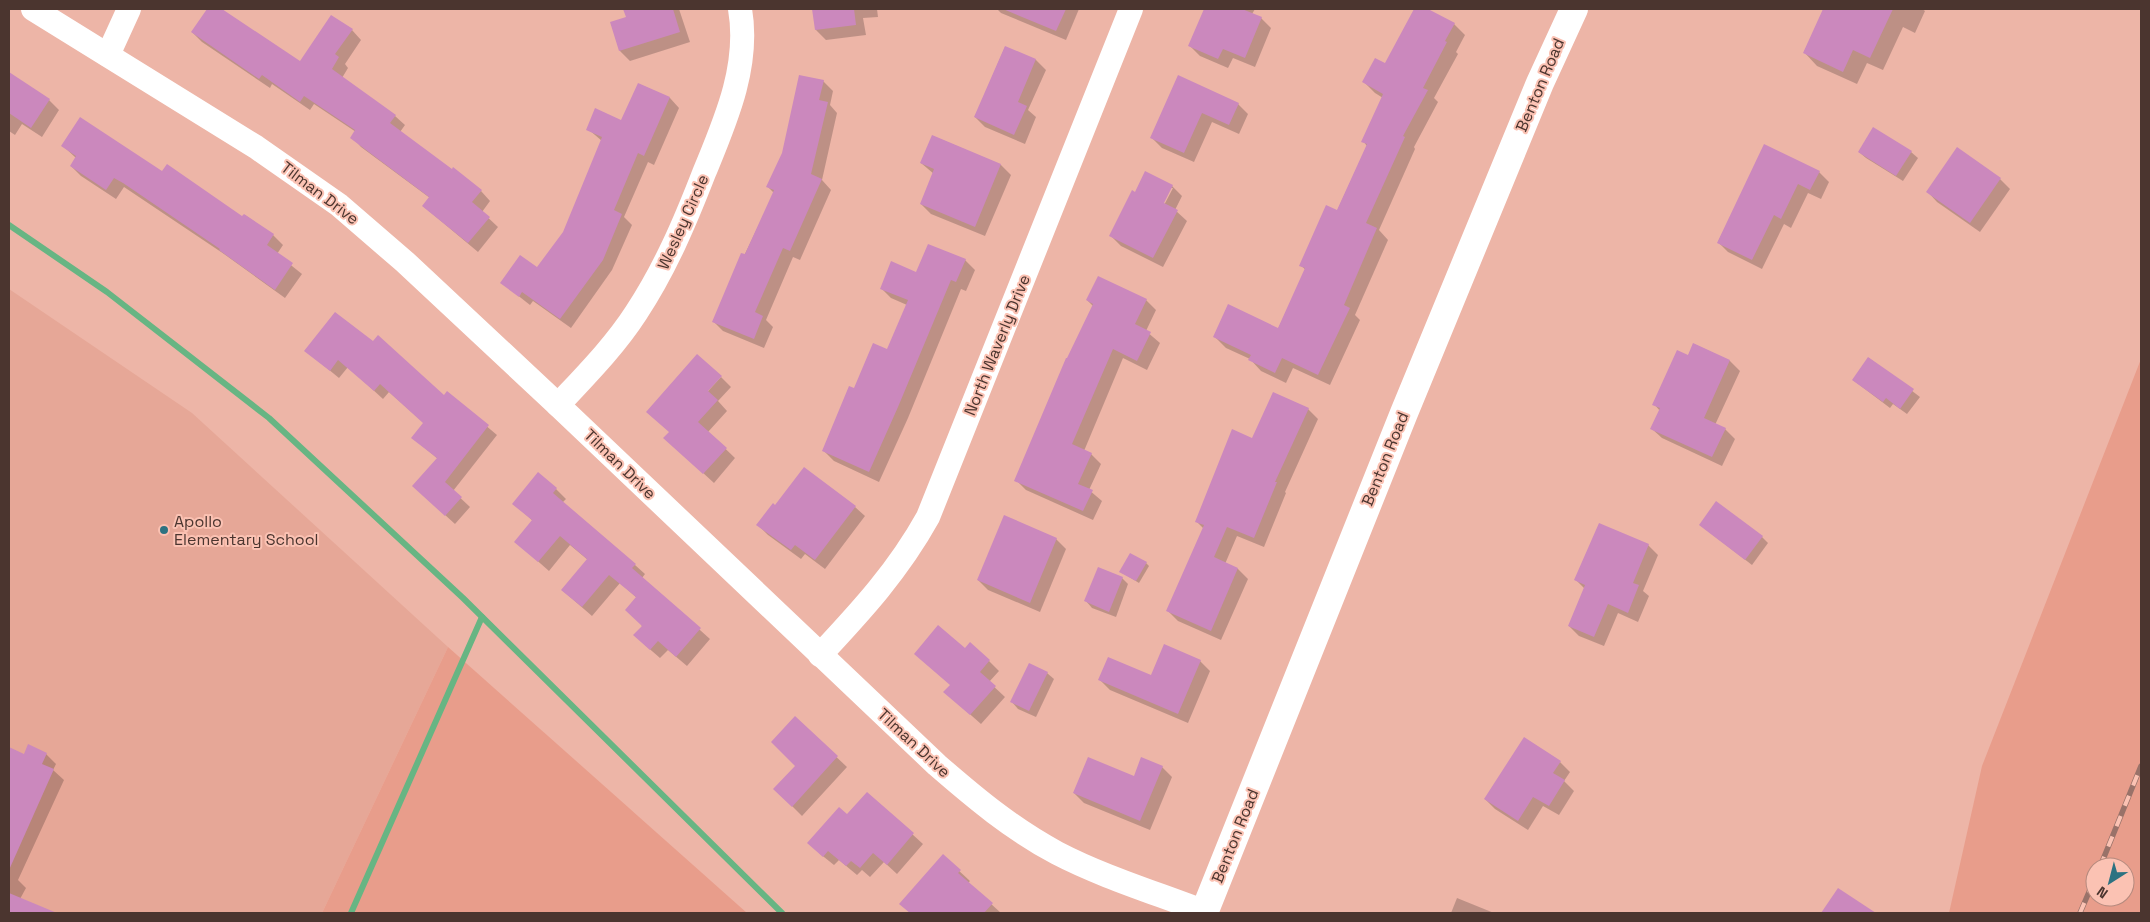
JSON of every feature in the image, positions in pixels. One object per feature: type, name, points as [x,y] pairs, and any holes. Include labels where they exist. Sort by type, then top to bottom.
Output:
[{"type":"main road","name":"Benton Road","points":[[1205,912],[1422,368],[1540,83],[1574,9]]},
{"type":"street","name":"Tilman Drive","points":[[33,9],[256,147],[339,205],[412,269],[937,765],[1002,820],[1057,853],[1091,869],[1205,912]]},
{"type":"street","points":[[108,55],[129,9]]},
{"type":"street","name":"Wesley Circle","points":[[558,406],[618,337],[650,292],[672,251],[734,94],[741,58],[740,9]]},
{"type":"street","name":"North Waverly Drive","points":[[820,655],[885,583],[928,516],[1131,9]]},
{"type":"shaded area","name":"Apollo Elementary School","points":[[9,289],[192,413],[448,647],[322,913],[9,913]]},
{"type":"shaded area","points":[[2141,359],[2141,913],[1949,913],[1982,766]]},
{"type":"shaded area","points":[[448,647],[747,913],[322,913]]},
{"type":"building","points":[[207,9],[222,9],[300,61],[331,15],[353,29],[335,54],[339,57],[332,69],[396,115],[390,123],[452,169],[453,167],[482,190],[472,202],[490,217],[468,243],[422,206],[429,197],[350,138],[355,130],[304,96],[300,102],[262,75],[259,79],[191,32]]},
{"type":"building","points":[[623,9],[673,9],[680,32],[619,51],[610,22],[626,17]]},
{"type":"building","points":[[812,9],[854,9],[856,25],[815,30]]},
{"type":"building","points":[[1003,9],[1066,9],[1056,31]]},
{"type":"building","points":[[1204,9],[1242,9],[1262,17],[1245,58],[1223,49],[1218,59],[1188,46]]},
{"type":"building","points":[[1414,9],[1428,9],[1455,23],[1423,88],[1428,90],[1403,136],[1405,137],[1366,223],[1377,228],[1344,305],[1350,308],[1318,375],[1282,358],[1275,373],[1248,360],[1251,355],[1213,337],[1228,304],[1278,328],[1305,268],[1299,266],[1326,205],[1337,210],[1367,144],[1361,142],[1383,94],[1362,82],[1375,58],[1385,63]]},
{"type":"building","points":[[1823,9],[1893,9],[1870,58],[1853,50],[1843,72],[1803,53]]},
{"type":"building","points":[[1005,46],[1036,59],[1018,102],[1027,106],[1014,135],[974,117]]},
{"type":"building","points":[[9,72],[50,99],[31,128],[9,113]]},
{"type":"building","points":[[799,75],[824,80],[819,100],[828,102],[811,174],[822,179],[790,251],[783,248],[755,312],[763,316],[754,339],[712,322],[741,253],[745,254],[774,190],[766,187],[782,153]]},
{"type":"building","points":[[1178,75],[1239,103],[1229,125],[1202,113],[1184,153],[1150,138]]},
{"type":"building","points":[[638,83],[670,97],[644,156],[638,153],[614,210],[622,214],[603,260],[560,319],[522,292],[519,297],[500,283],[520,255],[537,267],[563,232],[602,137],[586,130],[595,108],[621,120]]},
{"type":"building","points":[[80,117],[162,171],[167,164],[242,216],[244,214],[274,234],[267,245],[293,263],[275,290],[220,249],[123,183],[114,178],[106,190],[70,166],[76,156],[61,146]]},
{"type":"building","points":[[1873,127],[1912,151],[1896,176],[1858,152]]},
{"type":"building","points":[[932,135],[1001,164],[975,227],[920,204],[934,169],[920,163]]},
{"type":"building","points":[[1764,144],[1820,171],[1810,190],[1798,184],[1781,219],[1774,215],[1752,260],[1717,243]]},
{"type":"building","points":[[1957,147],[2001,178],[1970,223],[1926,192]]},
{"type":"building","points":[[1145,171],[1173,185],[1164,203],[1178,210],[1153,258],[1109,236],[1132,190],[1135,192]]},
{"type":"building","points":[[928,244],[966,259],[956,282],[951,280],[869,472],[822,451],[849,386],[854,388],[873,343],[887,349],[908,300],[880,289],[891,261],[916,272]]},
{"type":"building","points":[[1098,276],[1147,299],[1135,324],[1151,332],[1137,361],[1113,349],[1072,444],[1092,453],[1078,484],[1093,490],[1083,511],[1014,481],[1066,358],[1093,304],[1086,300]]},
{"type":"building","points":[[335,312],[373,341],[378,335],[444,395],[447,391],[489,425],[445,482],[462,497],[445,516],[412,486],[437,458],[411,438],[423,423],[380,384],[374,391],[338,360],[330,371],[304,351]]},
{"type":"building","points":[[1693,343],[1730,360],[1704,418],[1726,428],[1712,457],[1650,429],[1660,408],[1652,405],[1677,350],[1688,355]]},
{"type":"building","points":[[697,354],[722,376],[708,391],[718,400],[698,422],[727,448],[703,474],[663,438],[669,432],[646,412]]},
{"type":"building","points":[[1868,357],[1914,389],[1900,409],[1886,398],[1883,402],[1852,380]]},
{"type":"building","points":[[1273,392],[1309,408],[1275,482],[1277,482],[1254,538],[1227,527],[1214,557],[1238,568],[1211,631],[1166,611],[1204,525],[1195,522],[1232,429],[1252,438]]},
{"type":"building","points":[[804,467],[856,506],[815,560],[795,545],[791,550],[756,525],[773,503],[775,505]]},
{"type":"building","points":[[538,472],[557,488],[553,493],[636,564],[632,568],[701,628],[676,657],[658,641],[650,650],[633,635],[642,626],[625,610],[636,597],[609,575],[582,607],[561,590],[587,559],[560,536],[538,562],[514,542],[532,520],[512,504]]},
{"type":"building","points":[[1716,501],[1763,536],[1745,560],[1699,525]]},
{"type":"building","points":[[1004,515],[1057,538],[1030,603],[977,580]]},
{"type":"building","points":[[1599,523],[1649,544],[1633,583],[1639,585],[1628,613],[1608,604],[1594,637],[1568,626],[1585,585],[1574,580]]},
{"type":"building","points":[[1130,553],[1147,562],[1136,581],[1119,572]]},
{"type":"building","points":[[1098,567],[1123,577],[1109,612],[1084,601]]},
{"type":"building","points":[[938,625],[965,648],[970,642],[990,660],[980,672],[996,686],[970,715],[943,692],[950,685],[914,654]]},
{"type":"building","points":[[1164,644],[1201,660],[1178,714],[1098,680],[1108,657],[1151,675]]},
{"type":"building","points":[[1029,663],[1048,672],[1029,711],[1010,702]]},
{"type":"building","points":[[795,716],[838,756],[792,807],[773,789],[795,766],[771,742]]},
{"type":"building","points":[[1524,737],[1561,761],[1553,773],[1565,780],[1549,806],[1533,797],[1518,821],[1484,799]]},
{"type":"building","points":[[28,744],[47,753],[42,764],[54,769],[9,870],[9,747],[24,754]]},
{"type":"building","points":[[1088,757],[1134,776],[1141,757],[1163,766],[1140,821],[1073,793]]},
{"type":"building","points":[[867,792],[914,833],[887,865],[873,853],[860,868],[851,861],[846,866],[828,851],[823,857],[807,843],[839,807],[847,814]]},
{"type":"building","points":[[943,854],[961,870],[958,873],[993,903],[984,913],[910,913],[899,904]]},
{"type":"building","points":[[1838,888],[1876,913],[1821,913]]},
{"type":"building","points":[[9,893],[57,913],[9,913]]},
{"type":"waterway","points":[[9,225],[107,292],[269,418],[463,598],[782,913]]},
{"type":"waterway","points":[[351,913],[482,617]]},
{"type":"railway","points":[[2104,857],[2141,766]]},
{"type":"railway","points":[[2080,913],[2085,901]]},
{"type":"place","name":"Apollo Elementary School","points":[[164,530]]}]
